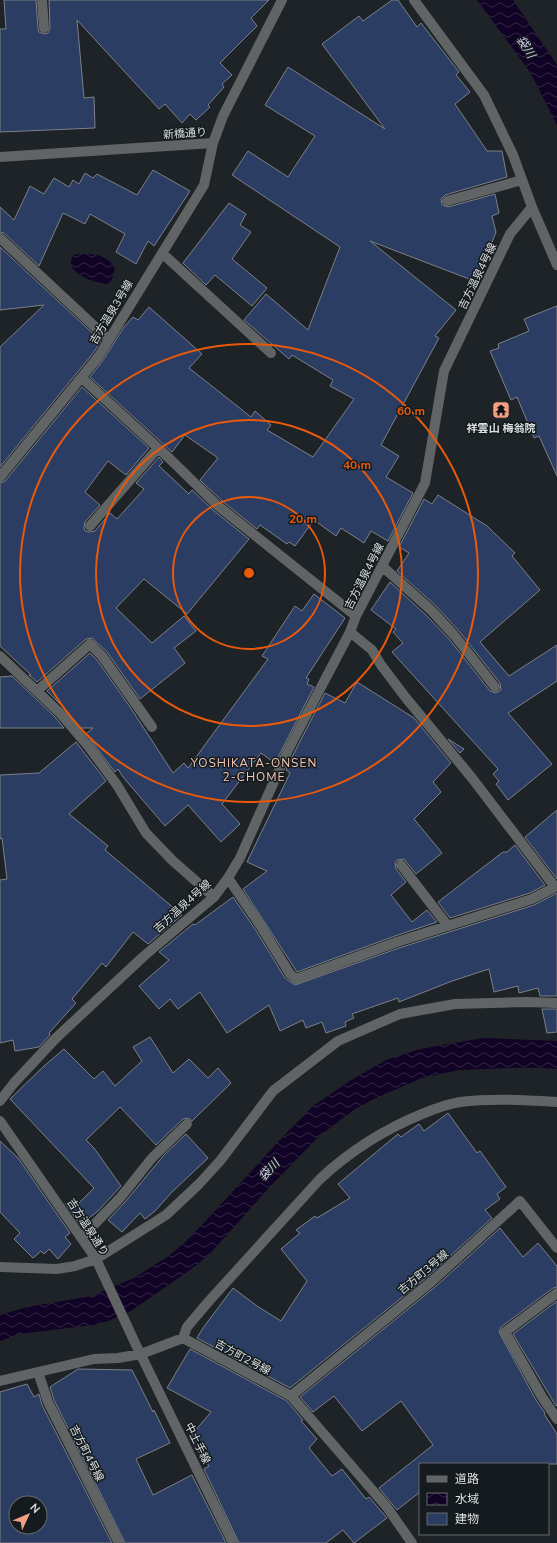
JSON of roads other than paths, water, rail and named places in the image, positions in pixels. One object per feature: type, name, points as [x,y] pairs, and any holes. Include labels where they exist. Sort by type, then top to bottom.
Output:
[{"type":"street","points":[[42,0],[44,28]]},
{"type":"street","name":"新橋通り","points":[[0,157],[213,143],[223,116],[282,0]]},
{"type":"street","points":[[414,0],[484,95],[513,154],[532,207],[557,265]]},
{"type":"street","name":"吉方温泉3号線","points":[[0,477],[99,356],[204,185],[213,143]]},
{"type":"street","points":[[447,201],[522,180]]},
{"type":"street","name":"吉方温泉4号線","points":[[0,1101],[14,1083],[56,1038],[144,956],[214,897],[240,858],[288,750],[350,632],[356,616],[425,483],[444,371],[510,234],[532,207]]},
{"type":"street","points":[[0,238],[109,340]]},
{"type":"street","points":[[162,253],[271,353]]},
{"type":"street","points":[[82,378],[217,505],[356,616]]},
{"type":"street","points":[[90,526],[158,448]]},
{"type":"street","points":[[382,566],[432,611],[454,635],[495,687]]},
{"type":"street","points":[[228,878],[256,919],[290,974],[296,979],[397,942],[532,899],[556,886],[467,772],[406,698],[381,665],[372,650],[350,632]]},
{"type":"street","points":[[37,691],[90,644],[102,656],[152,727]]},
{"type":"street","points":[[0,656],[60,713],[89,747],[117,785],[146,833],[173,861],[214,897]]},
{"type":"street","points":[[401,865],[448,926]]},
{"type":"street","points":[[0,1267],[57,1269],[98,1264],[166,1215],[199,1184],[220,1161],[273,1091],[338,1041],[400,1014],[455,1004],[528,1002],[557,1003]]},
{"type":"street","points":[[0,1381],[94,1360],[141,1354],[183,1338],[187,1327],[209,1301],[320,1179],[339,1161],[357,1148],[398,1124],[433,1110],[459,1102],[507,1100],[557,1102]]},
{"type":"street","name":"吉方温泉通り","points":[[0,1121],[82,1237],[98,1264],[141,1354]]},
{"type":"street","points":[[82,1237],[120,1198],[152,1158],[187,1124]]},
{"type":"street","name":"吉方町3号線","points":[[291,1396],[431,1282],[520,1201],[557,1248]]},
{"type":"street","points":[[557,1293],[505,1332],[542,1397],[557,1419]]},
{"type":"street","name":"吉方町2号線","points":[[183,1338],[291,1396],[386,1506],[412,1543]]},
{"type":"street","name":"中土手線","points":[[141,1354],[233,1543]]},
{"type":"street","name":"吉方町4号線","points":[[38,1372],[48,1402],[119,1543]]},
{"type":"water","name":"袋川","points":[[477,0],[513,0],[557,65],[557,125],[530,72]]},
{"type":"water","points":[[77,254],[99,256],[108,260],[115,269],[111,281],[107,284],[102,283],[91,280],[79,274],[74,270],[71,261],[71,258]]},
{"type":"water","name":"袋川","points":[[483,1038],[557,1041],[557,1069],[509,1068],[459,1070],[422,1078],[374,1099],[355,1109],[318,1137],[267,1190],[209,1255],[131,1311],[108,1321],[93,1325],[19,1334],[0,1341],[0,1315],[27,1307],[92,1296],[134,1278],[167,1257],[183,1244],[204,1223],[313,1106],[348,1082],[386,1060],[420,1049]]},
{"type":"place","name":"祥雲山 梅翁院","points":[[501,410]]},
{"type":"district","name":"YOSHIKATA-ONSEN 2-CHOME","points":[[254,770]]}]
